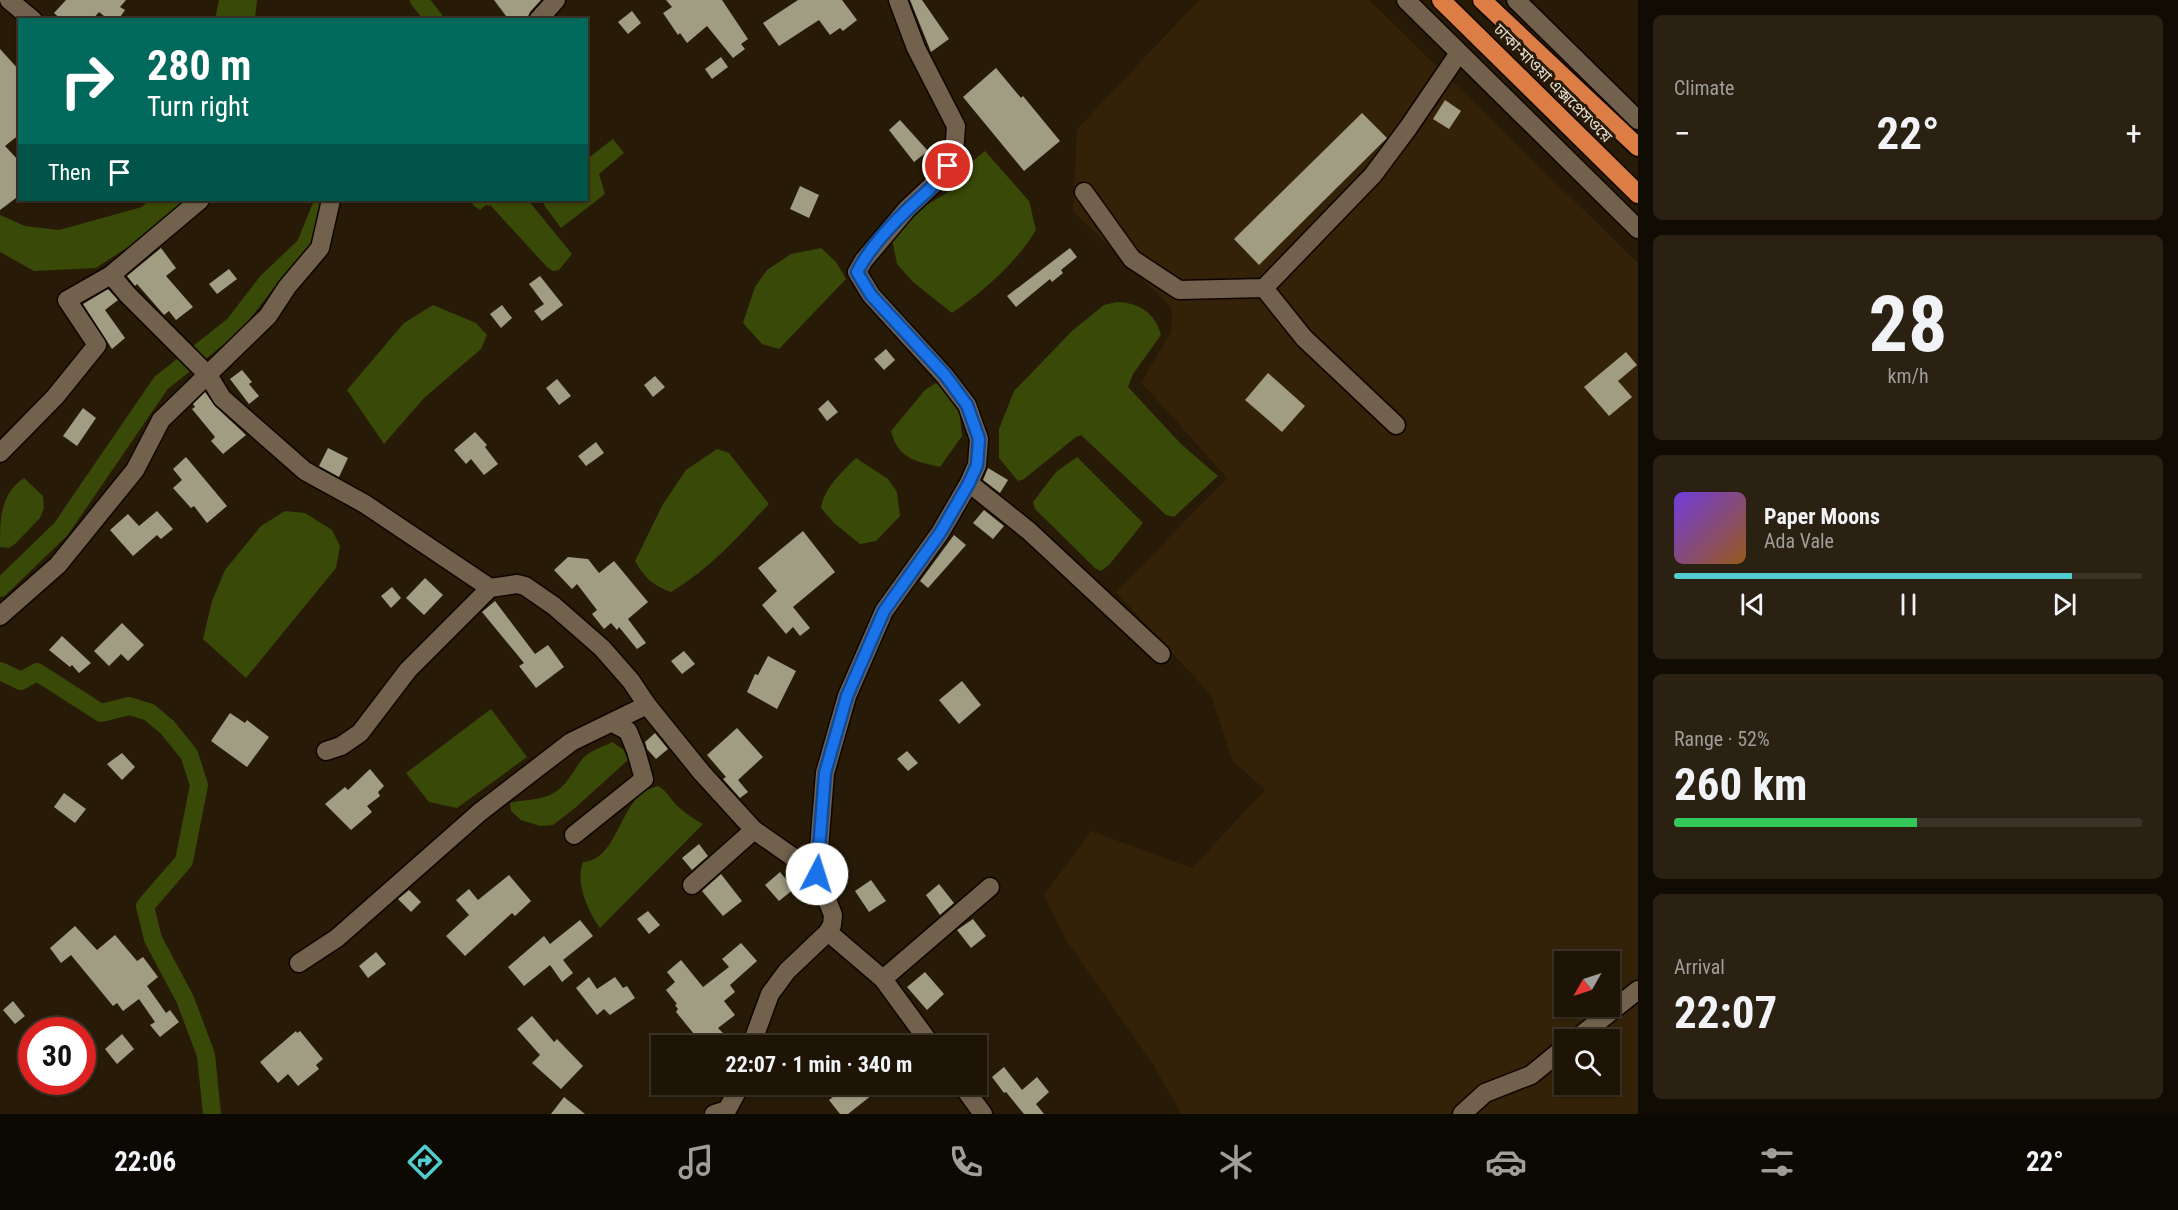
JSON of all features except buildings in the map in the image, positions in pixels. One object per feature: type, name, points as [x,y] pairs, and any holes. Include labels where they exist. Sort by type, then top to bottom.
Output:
[{"type":"highway","name":"ঢাকা-মাওয়া এক্সপ্রেসওয়ে","points":[[1441,0],[1638,194]]},
{"type":"highway","name":"ঢাকা-মাওয়া এক্সপ্রেসওয়ে","points":[[1482,0],[1638,147]]},
{"type":"street","points":[[9,0],[31,18]]},
{"type":"street","points":[[540,18],[556,0]]},
{"type":"street","points":[[755,1035],[770,994],[786,971],[828,932],[832,925],[833,915],[817,874],[825,773],[847,696],[884,611],[940,533],[977,465],[979,439],[967,405],[945,375],[871,295],[857,272],[864,260],[907,209],[942,176],[954,155],[956,126],[916,48],[898,0]]},
{"type":"street","points":[[1406,0],[1638,229]]},
{"type":"street","points":[[1516,0],[1638,120]]},
{"type":"street","points":[[1084,192],[1132,259],[1179,290],[1264,288],[1373,175],[1459,53]]},
{"type":"street","points":[[0,453],[55,397],[97,345],[67,300],[111,275],[199,201]]},
{"type":"street","points":[[0,616],[57,565],[135,470],[161,420],[268,316],[287,287],[320,248],[331,201]]},
{"type":"street","points":[[111,275],[123,290],[208,375],[222,398],[305,471],[365,504],[490,588]]},
{"type":"street","points":[[1264,288],[1304,338],[1396,425]]},
{"type":"street","points":[[969,483],[1029,531],[1161,654]]},
{"type":"street","points":[[326,752],[360,734],[408,670],[490,588],[518,584],[525,586],[554,606],[602,648],[631,681],[647,705],[702,773],[754,830],[817,874]]},
{"type":"street","points":[[299,963],[337,938],[480,812],[571,742],[647,705]]},
{"type":"street","points":[[574,835],[644,779],[628,731],[613,723]]},
{"type":"street","points":[[692,885],[754,830]]},
{"type":"street","points":[[883,979],[990,887]]},
{"type":"street","points":[[828,932],[883,979],[924,1035]]},
{"type":"street","points":[[1589,1029],[1638,990]]},
{"type":"street","points":[[1462,1114],[1485,1092],[1531,1075],[1554,1056]]},
{"type":"street","points":[[714,1114],[727,1110],[735,1095]]},
{"type":"street","points":[[968,1095],[983,1114]]},
{"type":"shaded area","points":[[219,0],[257,0],[255,18],[215,18]]},
{"type":"shaded area","points":[[1199,0],[1369,0],[1638,263],[1638,1114],[1182,1114],[1152,1063],[1068,943],[1044,895],[1091,831],[1192,868],[1265,790],[1232,760],[1211,695],[1116,592],[1227,478],[1141,382],[1171,332],[1172,308],[1073,211],[1077,129]]},
{"type":"shaded area","points":[[613,139],[624,153],[599,174],[605,194],[561,228],[544,205],[544,201],[588,201],[588,158]]},
{"type":"shaded area","points":[[985,151],[1029,201],[1036,230],[1019,254],[998,276],[952,313],[913,282],[897,264],[891,234],[910,215],[950,191],[970,163]]},
{"type":"shaded area","points":[[148,201],[187,201],[148,234],[96,268],[34,271],[0,252],[0,215],[25,226],[59,230],[142,207]]},
{"type":"shaded area","points":[[472,201],[529,201],[572,254],[559,270],[553,271],[491,206],[486,205],[480,210],[473,205]]},
{"type":"shaded area","points":[[821,248],[836,262],[846,279],[779,349],[762,344],[743,323],[755,287],[767,270],[791,254]]},
{"type":"shaded area","points":[[1117,302],[1133,304],[1151,315],[1161,335],[1133,374],[1128,387],[1181,444],[1218,476],[1174,517],[1166,515],[1081,435],[1024,479],[1018,481],[999,458],[999,429],[1014,391],[1072,331],[1104,305]]},
{"type":"shaded area","points":[[433,305],[476,323],[487,335],[481,349],[424,398],[384,444],[347,390],[404,323]]},
{"type":"shaded area","points":[[936,383],[948,390],[959,407],[962,436],[940,467],[915,460],[903,453],[898,448],[891,431],[925,390]]},
{"type":"shaded area","points":[[717,449],[729,453],[769,504],[711,563],[671,592],[650,581],[635,561],[663,504],[686,470]]},
{"type":"shaded area","points":[[1077,457],[1143,523],[1109,565],[1101,571],[1095,568],[1035,509],[1033,502],[1056,472]]},
{"type":"shaded area","points":[[856,458],[888,479],[897,492],[900,516],[876,541],[860,544],[834,523],[821,508],[830,487]]},
{"type":"shaded area","points":[[24,478],[43,496],[44,508],[40,518],[16,543],[9,548],[0,547],[1,517],[6,499],[16,484]]},
{"type":"shaded area","points":[[285,511],[305,513],[332,530],[340,546],[336,568],[246,678],[203,639],[212,601],[225,570],[261,526]]},
{"type":"shaded area","points":[[491,709],[527,757],[457,808],[429,802],[406,773]]},
{"type":"shaded area","points":[[612,742],[624,750],[628,760],[553,825],[540,826],[521,820],[511,811],[510,803],[542,798],[557,791],[586,755]]},
{"type":"shaded area","points":[[658,786],[683,811],[703,824],[600,928],[584,896],[581,879],[583,862],[594,859],[603,852],[636,799],[645,791]]},
{"type":"waterway","points":[[419,0],[433,18]]},
{"type":"waterway","points":[[0,588],[61,529],[161,383],[234,325],[267,282],[305,246],[324,201]]},
{"type":"waterway","points":[[0,671],[21,681],[37,672],[101,713],[129,706],[149,712],[167,727],[189,754],[199,785],[184,861],[145,906],[153,939],[185,999],[206,1055],[212,1114]]},
{"type":"route","points":[[817,874],[825,773],[847,696],[884,611],[940,533],[977,465],[979,439],[967,405],[945,375],[871,295],[857,272],[864,260],[907,209],[942,176],[948,166]]}]
